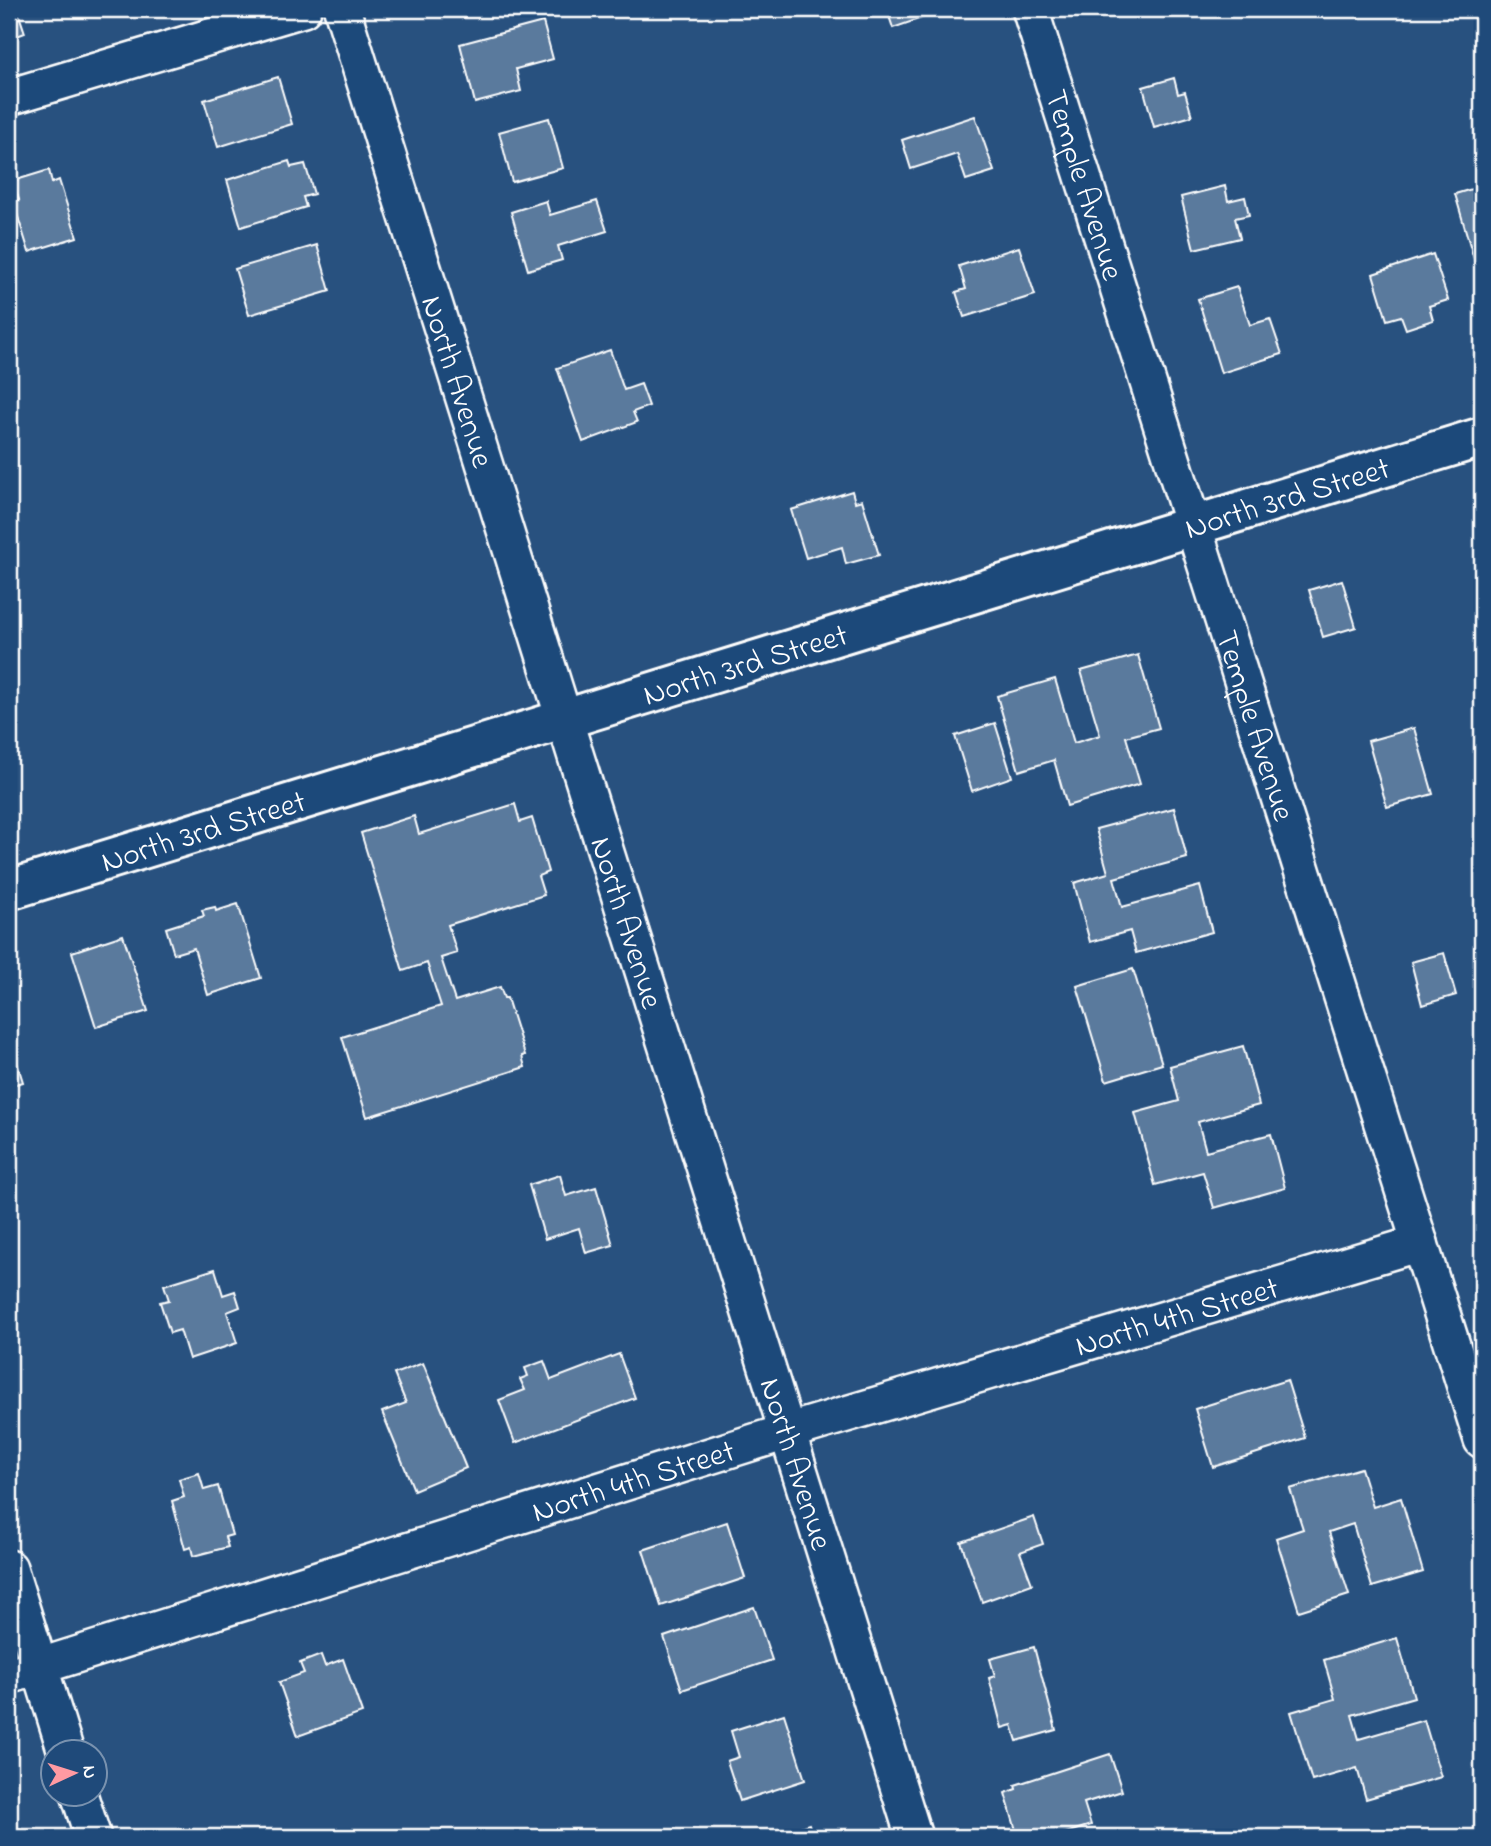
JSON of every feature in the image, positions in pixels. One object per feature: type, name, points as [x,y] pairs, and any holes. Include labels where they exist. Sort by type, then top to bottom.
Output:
[{"type":"street","points":[[9,97],[303,9]]},
{"type":"street","name":"North Avenue","points":[[342,9],[914,1837]]},
{"type":"street","name":"Temple Avenue","points":[[1030,9],[1482,1440]]},
{"type":"street","name":"North 3rd Street","points":[[9,890],[1482,437]]},
{"type":"street","name":"North 4th Street","points":[[24,1671],[786,1432],[1420,1242]]},
{"type":"street","points":[[9,1568],[24,1671],[59,1738]]},
{"type":"street","points":[[84,1808],[93,1837]]},
{"type":"building","points":[[9,9],[17,9],[25,33],[9,39]]},
{"type":"building","points":[[878,9],[942,11],[893,28],[887,10],[879,13]]},
{"type":"building","points":[[543,22],[553,59],[516,69],[521,91],[475,103],[460,44]]},
{"type":"building","points":[[278,77],[292,124],[218,147],[204,100]]},
{"type":"building","points":[[1174,78],[1178,94],[1185,92],[1192,116],[1154,127],[1143,87]]},
{"type":"building","points":[[975,116],[994,171],[966,180],[957,154],[911,169],[902,140]]},
{"type":"building","points":[[549,118],[563,168],[512,182],[499,132]]},
{"type":"building","points":[[289,161],[291,167],[305,164],[314,194],[303,197],[306,207],[241,227],[227,180]]},
{"type":"building","points":[[49,170],[52,183],[59,180],[77,237],[29,252],[13,201],[19,200],[13,181]]},
{"type":"building","points":[[1225,186],[1228,201],[1245,197],[1249,215],[1235,218],[1240,238],[1194,249],[1181,197]]},
{"type":"building","points":[[1482,186],[1482,264],[1476,266],[1455,194]]},
{"type":"building","points":[[546,201],[550,215],[597,201],[607,231],[558,246],[562,260],[528,270],[511,212]]},
{"type":"building","points":[[317,245],[330,291],[249,315],[235,269]]},
{"type":"building","points":[[1019,247],[1035,295],[964,317],[956,292],[966,289],[959,266]]},
{"type":"building","points":[[1433,254],[1448,300],[1429,306],[1433,320],[1406,329],[1401,316],[1387,320],[1373,274]]},
{"type":"building","points":[[1237,287],[1250,325],[1270,319],[1282,354],[1221,373],[1198,299]]},
{"type":"building","points":[[610,350],[624,390],[641,384],[649,406],[633,412],[637,422],[583,442],[557,368]]},
{"type":"building","points":[[852,491],[855,502],[862,500],[879,555],[846,564],[842,547],[806,558],[791,510]]},
{"type":"building","points":[[1342,580],[1356,627],[1323,637],[1309,590]]},
{"type":"building","points":[[1138,655],[1159,728],[1126,737],[1140,784],[1067,806],[1054,760],[1019,771],[997,696],[1055,679],[1074,743],[1100,735],[1081,671]]},
{"type":"building","points":[[995,723],[1012,777],[972,791],[955,736]]},
{"type":"building","points":[[1414,728],[1433,794],[1387,807],[1368,741]]},
{"type":"building","points":[[515,804],[520,822],[532,818],[548,872],[538,876],[544,895],[448,925],[457,953],[441,958],[455,1001],[500,987],[504,998],[507,998],[525,1055],[522,1056],[525,1067],[367,1117],[342,1037],[441,1006],[427,963],[403,971],[361,833],[414,816],[419,834]]},
{"type":"building","points":[[1174,808],[1187,858],[1114,878],[1122,907],[1200,886],[1212,932],[1136,953],[1130,931],[1090,942],[1074,883],[1108,873],[1096,829]]},
{"type":"building","points":[[238,904],[261,978],[208,995],[194,948],[174,954],[166,928],[204,916],[202,910],[215,907],[216,911]]},
{"type":"building","points":[[123,935],[148,1011],[96,1027],[72,952]]},
{"type":"building","points":[[1444,953],[1456,995],[1422,1005],[1411,962]]},
{"type":"building","points":[[1133,969],[1162,1064],[1106,1081],[1077,986]]},
{"type":"building","points":[[9,1037],[23,1082],[9,1086]]},
{"type":"building","points":[[1243,1046],[1259,1105],[1198,1122],[1206,1151],[1271,1134],[1285,1188],[1214,1208],[1203,1172],[1155,1185],[1135,1113],[1179,1101],[1170,1066]]},
{"type":"building","points":[[560,1175],[566,1196],[596,1187],[613,1245],[586,1253],[579,1228],[545,1239],[529,1185]]},
{"type":"building","points":[[215,1269],[223,1295],[235,1291],[240,1307],[227,1312],[237,1343],[189,1359],[180,1330],[170,1333],[160,1302],[169,1300],[164,1285]]},
{"type":"building","points":[[619,1354],[635,1398],[515,1443],[499,1400],[525,1390],[520,1379],[528,1376],[525,1368],[544,1361],[551,1380]]},
{"type":"building","points":[[423,1363],[466,1468],[414,1490],[382,1412],[406,1403],[394,1374]]},
{"type":"building","points":[[1287,1380],[1305,1438],[1213,1467],[1195,1409]]},
{"type":"building","points":[[1361,1468],[1373,1507],[1401,1498],[1423,1572],[1372,1587],[1353,1524],[1329,1532],[1349,1595],[1299,1611],[1276,1538],[1303,1529],[1290,1489]]},
{"type":"building","points":[[199,1473],[204,1490],[218,1486],[232,1535],[225,1537],[228,1547],[193,1556],[191,1547],[185,1549],[172,1501],[184,1497],[179,1479]]},
{"type":"building","points":[[1034,1517],[1043,1544],[1020,1552],[1032,1584],[982,1602],[961,1542]]},
{"type":"building","points":[[727,1522],[745,1578],[661,1606],[643,1550]]},
{"type":"building","points":[[754,1607],[772,1660],[682,1690],[664,1637]]},
{"type":"building","points":[[1397,1638],[1414,1697],[1352,1715],[1359,1739],[1424,1720],[1441,1777],[1366,1799],[1357,1768],[1312,1781],[1291,1712],[1335,1699],[1324,1660]]},
{"type":"building","points":[[1034,1647],[1056,1730],[1017,1741],[1012,1725],[1002,1728],[989,1678],[995,1676],[990,1659]]},
{"type":"building","points":[[321,1655],[325,1666],[343,1659],[362,1713],[298,1736],[279,1682],[304,1673],[300,1663]]},
{"type":"building","points":[[784,1714],[805,1780],[740,1801],[727,1761],[739,1757],[731,1731]]},
{"type":"building","points":[[1110,1754],[1122,1791],[1084,1803],[1091,1825],[1053,1837],[1018,1837],[1005,1793],[1016,1789],[1015,1785]]},
{"type":"building","points":[[809,1824],[812,1833],[822,1830],[824,1837],[775,1835]]}]
